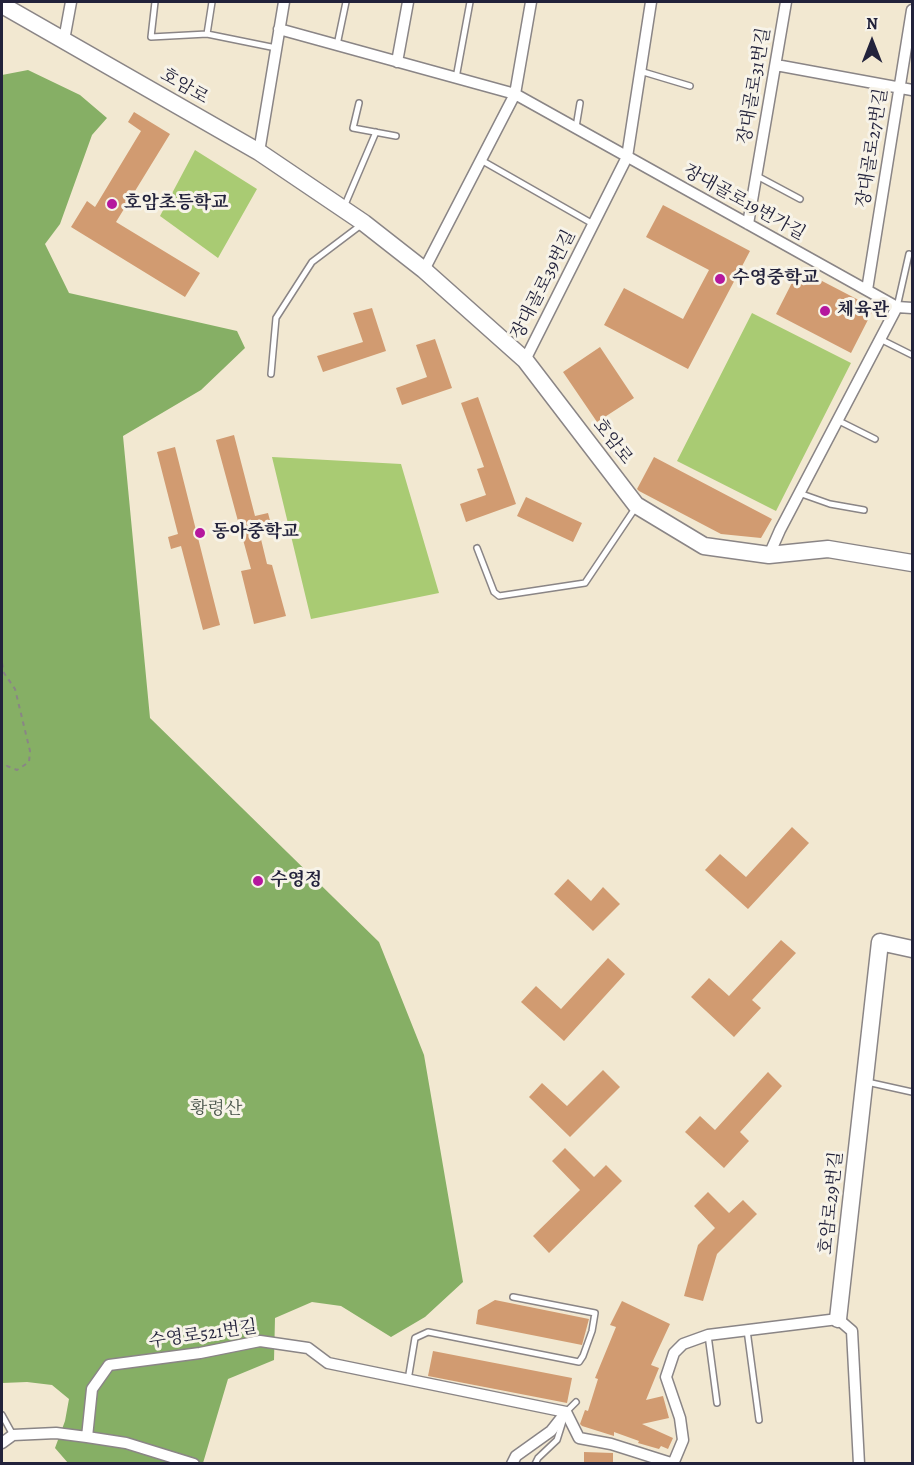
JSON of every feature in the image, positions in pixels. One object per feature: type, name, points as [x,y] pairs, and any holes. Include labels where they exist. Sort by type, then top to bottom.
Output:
[{"type":"street","points":[[64,40],[71,2]]},
{"type":"street","points":[[259,152],[284,2]]},
{"type":"street","points":[[397,62],[408,2]]},
{"type":"street","points":[[424,270],[515,94],[531,2]]},
{"type":"street","name":"장대골로39번길","points":[[525,360],[627,157],[651,2]]},
{"type":"street","name":"장대골로31번길","points":[[748,224],[786,2]]},
{"type":"street","name":"호암로","points":[[2,5],[259,152],[344,207],[424,270],[525,360],[636,505],[704,546],[769,555],[828,549],[912,563]]},
{"type":"street","name":"장대골로27번길","points":[[867,290],[912,10]]},
{"type":"street","name":"장대골로19번가길","points":[[279,29],[515,94],[897,307],[912,308]]},
{"type":"street","points":[[776,65],[912,90]]},
{"type":"street","points":[[769,555],[897,307]]},
{"type":"street","name":"호암로29번길","points":[[838,1319],[880,942],[912,949]]},
{"type":"street","points":[[512,1464],[516,1456],[551,1431],[566,1412],[579,1438],[611,1444],[673,1463],[683,1440],[680,1418],[666,1377],[674,1353],[683,1344],[708,1335],[838,1319],[852,1331],[859,1464]]},
{"type":"street","name":"수영로521번길","points":[[87,1437],[92,1389],[109,1365],[200,1353],[261,1341],[308,1348],[328,1363],[566,1412]]},
{"type":"street","points":[[2,1443],[13,1435],[56,1433],[126,1443],[194,1464]]},
{"type":"lane","points":[[155,2],[151,37],[207,34],[276,48]]},
{"type":"lane","points":[[207,34],[212,2]]},
{"type":"lane","points":[[337,45],[346,2]]},
{"type":"lane","points":[[456,78],[470,2]]},
{"type":"lane","points":[[640,71],[690,86]]},
{"type":"lane","points":[[359,102],[353,128],[396,136]]},
{"type":"lane","points":[[576,128],[580,102]]},
{"type":"lane","points":[[344,207],[376,132]]},
{"type":"lane","name":"장대골로39번길","points":[[481,160],[593,224]]},
{"type":"lane","points":[[757,176],[800,199]]},
{"type":"lane","points":[[272,374],[276,318],[312,262],[364,223]]},
{"type":"lane","points":[[897,307],[909,254]]},
{"type":"lane","points":[[880,339],[912,355]]},
{"type":"lane","points":[[837,420],[875,439]]},
{"type":"lane","points":[[799,493],[830,504],[864,510]]},
{"type":"lane","points":[[477,548],[494,592],[499,596],[585,583],[636,505]]},
{"type":"lane","points":[[864,1081],[912,1092]]},
{"type":"lane","points":[[408,1380],[415,1338],[428,1332],[579,1362],[592,1331],[595,1313],[513,1297]]},
{"type":"lane","points":[[747,1330],[759,1420]]},
{"type":"lane","points":[[708,1335],[717,1402]]},
{"type":"lane","points":[[536,1464],[538,1458],[557,1440],[566,1412],[576,1402]]},
{"type":"lane","points":[[2,1415],[13,1435]]},
{"type":"path","points":[[2,621],[2,632]]},
{"type":"path","points":[[2,663],[4,673],[15,689],[30,751],[29,762],[17,770],[7,766],[2,769]]},
{"type":"green space","name":"황령산","points":[[28,70],[80,95],[107,118],[92,135],[60,224],[45,244],[69,293],[237,331],[245,348],[201,390],[123,436],[150,718],[379,942],[424,1055],[463,1282],[425,1317],[391,1337],[341,1306],[312,1302],[275,1318],[274,1360],[228,1379],[203,1463],[68,1463],[55,1448],[65,1421],[69,1399],[52,1385],[27,1382],[2,1383],[2,75]]},
{"type":"green space","points":[[195,150],[257,189],[218,258],[160,216]]},
{"type":"green space","points":[[752,313],[851,363],[776,511],[677,461]]},
{"type":"green space","points":[[272,457],[401,464],[439,593],[311,619]]},
{"type":"building","name":"호암초등학교","points":[[134,112],[170,134],[116,222],[200,273],[185,297],[71,227],[87,201],[95,207],[141,131],[128,122]]},
{"type":"building","name":"수영중학교","points":[[663,205],[750,251],[688,369],[604,325],[624,288],[683,319],[709,270],[646,237]]},
{"type":"building","name":"체육관","points":[[799,269],[874,308],[851,353],[776,314]]},
{"type":"building","points":[[372,308],[386,351],[323,372],[317,356],[363,342],[353,313]]},
{"type":"building","points":[[435,339],[452,388],[402,405],[396,388],[427,377],[416,345]]},
{"type":"building","points":[[600,347],[634,398],[597,422],[563,372]]},
{"type":"building","points":[[478,397],[516,504],[466,522],[460,504],[486,495],[477,469],[484,467],[461,403]]},
{"type":"building","points":[[234,435],[255,516],[268,513],[272,528],[259,531],[267,564],[272,565],[286,616],[254,624],[241,571],[251,569],[216,440]]},
{"type":"building","points":[[175,447],[220,625],[203,630],[181,546],[171,549],[168,537],[178,534],[157,452]]},
{"type":"building","points":[[654,457],[772,519],[761,538],[721,534],[639,491],[637,489]]},
{"type":"building","points":[[526,497],[582,523],[573,542],[517,516]]},
{"type":"building","points":[[792,827],[809,843],[748,909],[705,870],[720,854],[746,877]]},
{"type":"building","points":[[568,879],[591,901],[603,887],[620,904],[593,931],[554,894]]},
{"type":"building","points":[[781,940],[796,953],[752,1000],[761,1008],[734,1037],[691,997],[709,978],[729,996]]},
{"type":"building","points":[[608,958],[625,974],[564,1041],[521,1002],[536,986],[561,1009]]},
{"type":"building","points":[[603,1070],[620,1087],[570,1137],[529,1097],[542,1083],[567,1106]]},
{"type":"building","points":[[768,1072],[782,1086],[740,1132],[749,1141],[724,1168],[685,1132],[700,1116],[715,1130]]},
{"type":"building","points":[[565,1148],[594,1177],[606,1165],[622,1181],[549,1253],[533,1236],[580,1190],[552,1161]]},
{"type":"building","points":[[708,1192],[729,1213],[743,1200],[757,1214],[717,1254],[703,1301],[684,1296],[698,1245],[715,1228],[694,1206]]},
{"type":"building","points":[[495,1300],[589,1319],[582,1345],[476,1324],[478,1310]]},
{"type":"building","points":[[622,1301],[670,1324],[651,1365],[659,1368],[646,1400],[663,1396],[669,1418],[642,1424],[673,1438],[668,1449],[661,1446],[659,1449],[638,1443],[639,1441],[614,1432],[614,1436],[580,1424],[585,1410],[588,1411],[598,1379],[595,1378],[616,1327],[610,1325]]},
{"type":"building","points":[[433,1351],[572,1378],[567,1403],[428,1376]]},
{"type":"building","points":[[584,1452],[613,1453],[613,1464],[584,1464]]},
{"type":"place","name":"호암초등학교","points":[[112,204]]},
{"type":"place","name":"수영중학교","points":[[720,279]]},
{"type":"place","name":"체육관","points":[[825,311]]},
{"type":"place","name":"동아중학교","points":[[200,533]]},
{"type":"place","name":"수영정","points":[[258,881]]}]
